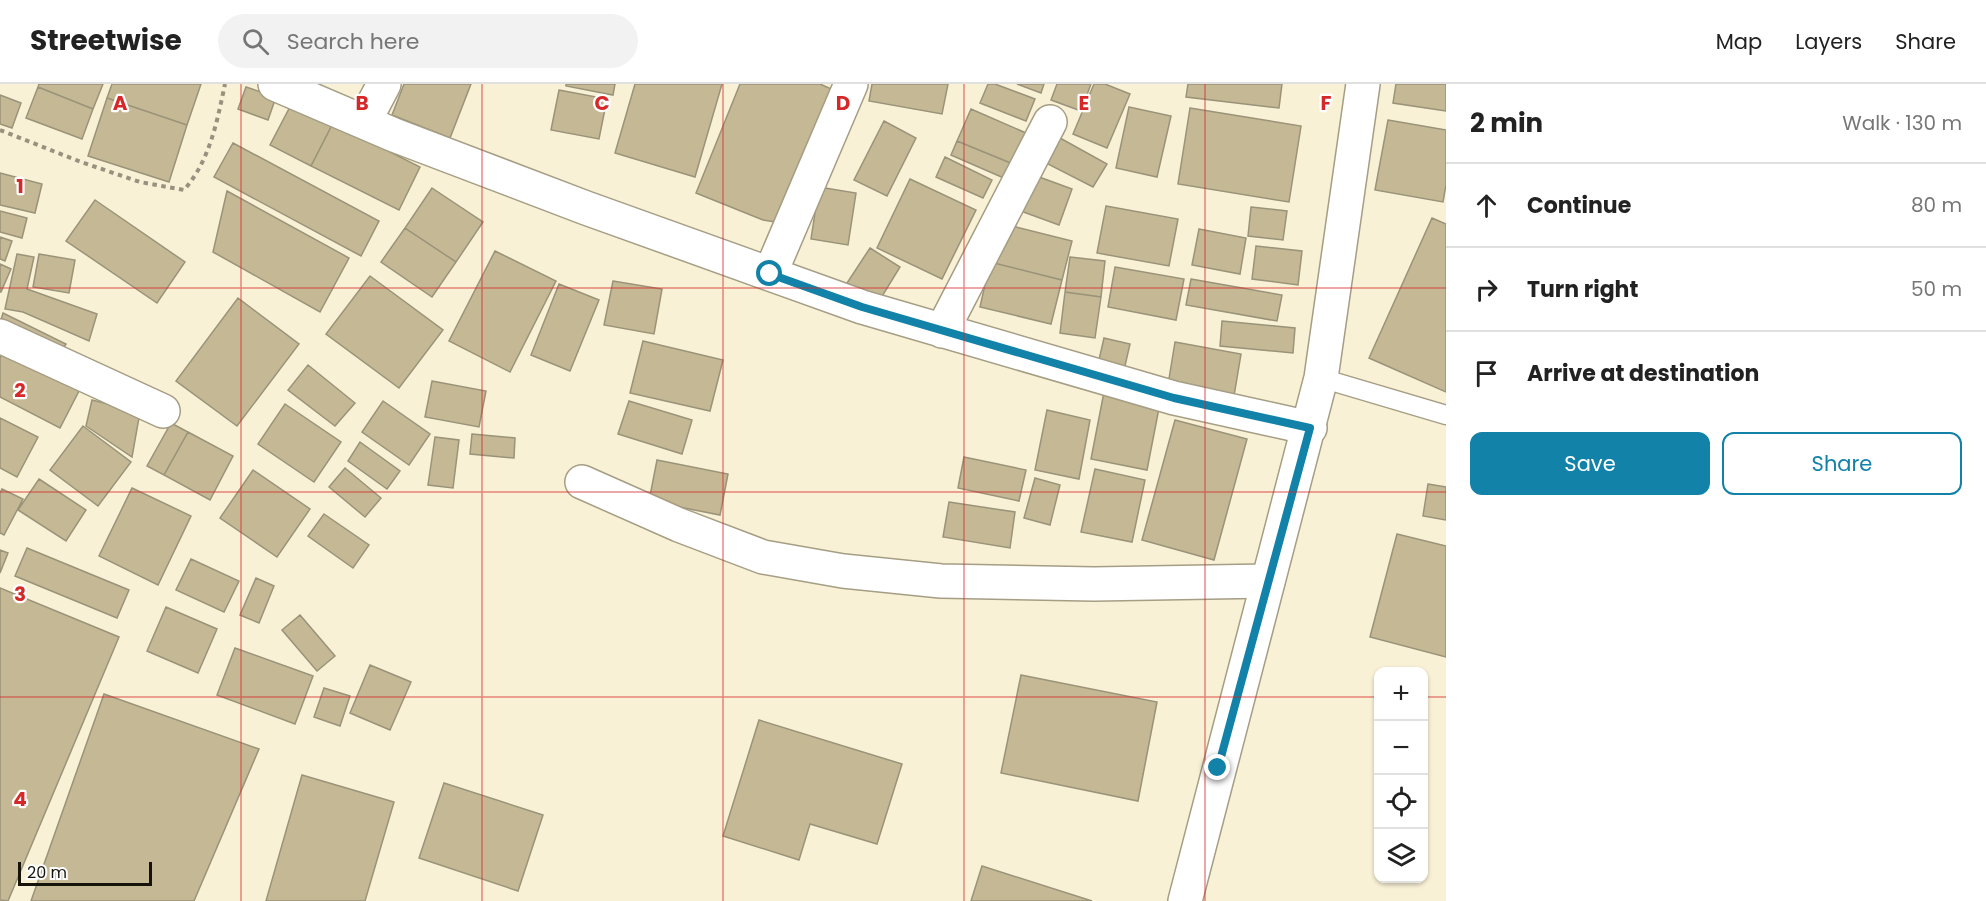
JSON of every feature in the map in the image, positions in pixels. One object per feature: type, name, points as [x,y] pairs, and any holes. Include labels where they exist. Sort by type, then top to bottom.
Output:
[{"type":"street","points":[[275,84],[364,122],[586,208],[862,307],[1174,398],[1310,428]]},
{"type":"street","points":[[364,122],[384,84]]},
{"type":"street","points":[[770,274],[851,84]]},
{"type":"street","points":[[1185,901],[1310,428],[1321,378],[1363,84]]},
{"type":"street","points":[[942,331],[1050,122]]},
{"type":"street","points":[[0,336],[163,411]]},
{"type":"street","points":[[582,482],[680,525],[763,557],[843,572],[941,581],[1094,584],[1268,581]]},
{"type":"lane","points":[[1321,378],[1446,415]]},
{"type":"path","points":[[0,130],[130,179],[184,190],[197,174],[216,129],[225,84]]},
{"type":"building","points":[[39,84],[103,84],[93,109],[38,87]]},
{"type":"building","points":[[112,84],[201,84],[187,125],[107,98]]},
{"type":"building","points":[[404,84],[471,84],[450,138],[392,115]]},
{"type":"building","points":[[566,84],[615,84],[613,95],[566,86]]},
{"type":"building","points":[[635,84],[722,84],[695,177],[615,153]]},
{"type":"building","points":[[740,84],[820,84],[845,95],[781,223],[763,220],[696,193]]},
{"type":"building","points":[[872,84],[948,84],[942,114],[869,101]]},
{"type":"building","points":[[988,84],[995,84],[1035,99],[1026,121],[980,103]]},
{"type":"building","points":[[1017,84],[1044,84],[1041,93]]},
{"type":"building","points":[[1057,84],[1091,84],[1081,111],[1051,100]]},
{"type":"building","points":[[1094,84],[1105,84],[1130,94],[1107,148],[1073,134]]},
{"type":"building","points":[[1188,84],[1282,84],[1279,108],[1186,97]]},
{"type":"building","points":[[1396,84],[1446,84],[1446,111],[1393,103]]},
{"type":"building","points":[[38,87],[93,109],[82,139],[26,118]]},
{"type":"building","points":[[246,87],[276,97],[268,120],[238,109]]},
{"type":"building","points":[[559,90],[607,99],[599,139],[551,130]]},
{"type":"building","points":[[0,95],[21,103],[12,128],[0,124]]},
{"type":"building","points":[[107,98],[187,125],[169,182],[88,156]]},
{"type":"building","points":[[292,103],[333,123],[311,166],[270,145]]},
{"type":"building","points":[[1129,107],[1171,116],[1157,177],[1116,168]]},
{"type":"building","points":[[1190,108],[1301,126],[1289,202],[1178,184]]},
{"type":"building","points":[[971,109],[1026,133],[1013,164],[957,141]]},
{"type":"building","points":[[1388,120],[1446,130],[1446,185],[1443,202],[1375,190]]},
{"type":"building","points":[[884,121],[916,138],[887,196],[854,180]]},
{"type":"building","points":[[333,123],[420,167],[399,210],[311,166]]},
{"type":"building","points":[[1060,138],[1107,164],[1093,187],[1046,163]]},
{"type":"building","points":[[957,141],[1013,164],[1006,179],[951,155]]},
{"type":"building","points":[[233,143],[379,221],[361,256],[214,177]]},
{"type":"building","points":[[945,157],[992,180],[983,198],[936,177]]},
{"type":"building","points":[[0,173],[42,184],[35,213],[0,205]]},
{"type":"building","points":[[1031,174],[1072,189],[1059,225],[1018,210]]},
{"type":"building","points":[[910,179],[976,210],[942,279],[877,248]]},
{"type":"building","points":[[819,187],[856,193],[848,245],[811,239]]},
{"type":"building","points":[[432,188],[483,222],[456,262],[405,228]]},
{"type":"building","points":[[227,191],[349,258],[320,312],[213,252]]},
{"type":"building","points":[[95,200],[185,262],[157,303],[66,241]]},
{"type":"building","points":[[1106,206],[1178,219],[1169,266],[1097,253]]},
{"type":"building","points":[[1251,207],[1287,211],[1283,240],[1248,236]]},
{"type":"building","points":[[0,211],[27,218],[22,238],[0,232]]},
{"type":"building","points":[[1432,218],[1446,224],[1446,392],[1369,358]]},
{"type":"building","points":[[1000,223],[1072,241],[1062,280],[990,262]]},
{"type":"building","points":[[405,228],[456,262],[432,297],[381,262]]},
{"type":"building","points":[[1199,229],[1246,238],[1240,274],[1192,265]]},
{"type":"building","points":[[0,237],[12,241],[5,261],[0,259]]},
{"type":"building","points":[[1256,246],[1302,251],[1298,285],[1252,279]]},
{"type":"building","points":[[870,248],[900,267],[878,303],[847,283]]},
{"type":"building","points":[[495,251],[556,281],[510,372],[449,341]]},
{"type":"building","points":[[17,254],[34,257],[27,289],[97,314],[89,341],[23,312],[5,309]]},
{"type":"building","points":[[39,254],[75,260],[69,293],[33,287]]},
{"type":"building","points":[[1070,257],[1105,261],[1101,297],[1065,292]]},
{"type":"building","points":[[990,262],[1062,280],[1051,324],[980,307]]},
{"type":"building","points":[[0,264],[11,269],[1,292],[0,292]]},
{"type":"building","points":[[1115,267],[1184,279],[1176,320],[1108,307]]},
{"type":"building","points":[[370,276],[443,330],[399,388],[326,334]]},
{"type":"building","points":[[1191,279],[1282,295],[1277,321],[1186,305]]},
{"type":"building","points":[[613,281],[662,289],[654,334],[604,325]]},
{"type":"building","points":[[559,284],[599,300],[570,371],[531,355]]},
{"type":"building","points":[[1065,292],[1101,297],[1095,338],[1060,333]]},
{"type":"building","points":[[238,298],[299,344],[237,426],[176,381]]},
{"type":"building","points":[[3,313],[66,344],[60,354],[0,323]]},
{"type":"building","points":[[1222,321],[1295,328],[1293,353],[1220,346]]},
{"type":"building","points":[[1104,338],[1130,344],[1124,370],[1098,364]]},
{"type":"building","points":[[643,341],[723,360],[710,411],[630,393]]},
{"type":"building","points":[[1175,342],[1241,354],[1233,402],[1167,391]]},
{"type":"building","points":[[4,350],[80,389],[60,428],[0,397],[0,358]]},
{"type":"building","points":[[308,365],[355,403],[335,426],[288,390]]},
{"type":"building","points":[[432,381],[486,391],[479,427],[425,417]]},
{"type":"building","points":[[1104,392],[1160,403],[1147,470],[1091,459]]},
{"type":"building","points":[[92,400],[140,412],[132,457],[86,426]]},
{"type":"building","points":[[383,401],[430,434],[409,465],[362,432]]},
{"type":"building","points":[[629,401],[692,420],[682,454],[618,434]]},
{"type":"building","points":[[285,404],[341,442],[314,482],[258,444]]},
{"type":"building","points":[[1047,410],[1090,420],[1079,479],[1035,470]]},
{"type":"building","points":[[0,418],[38,437],[17,477],[0,468]]},
{"type":"building","points":[[1175,420],[1247,439],[1214,560],[1142,540]]},
{"type":"building","points":[[171,423],[188,432],[164,475],[147,466]]},
{"type":"building","points":[[83,426],[131,462],[98,506],[50,470]]},
{"type":"building","points":[[188,432],[233,456],[210,500],[164,475]]},
{"type":"building","points":[[472,434],[515,438],[514,458],[470,454]]},
{"type":"building","points":[[435,437],[459,440],[453,488],[428,485]]},
{"type":"building","points":[[360,442],[400,471],[387,489],[348,461]]},
{"type":"building","points":[[964,457],[1026,470],[1019,501],[958,488]]},
{"type":"building","points":[[657,460],[728,474],[720,515],[649,501]]},
{"type":"building","points":[[345,468],[381,498],[365,517],[329,487]]},
{"type":"building","points":[[1095,469],[1145,480],[1132,542],[1081,532]]},
{"type":"building","points":[[253,470],[310,509],[277,557],[220,518]]},
{"type":"building","points":[[1035,478],[1060,485],[1050,525],[1024,518]]},
{"type":"building","points":[[39,479],[86,510],[66,541],[18,510]]},
{"type":"building","points":[[1428,484],[1446,487],[1446,520],[1423,516]]},
{"type":"building","points":[[132,488],[191,516],[158,585],[99,556]]},
{"type":"building","points":[[2,489],[23,499],[4,535],[0,533],[0,493]]},
{"type":"building","points":[[949,502],[1015,512],[1010,548],[943,537]]},
{"type":"building","points":[[324,514],[369,545],[353,568],[308,536]]},
{"type":"building","points":[[1397,534],[1446,546],[1446,657],[1370,637]]},
{"type":"building","points":[[27,548],[129,590],[117,618],[15,576]]},
{"type":"building","points":[[0,550],[8,553],[0,573]]},
{"type":"building","points":[[191,559],[239,581],[224,612],[176,590]]},
{"type":"building","points":[[256,578],[274,586],[259,623],[240,615]]},
{"type":"building","points":[[0,588],[119,637],[8,901],[0,900]]},
{"type":"building","points":[[166,607],[217,629],[198,673],[147,651]]},
{"type":"building","points":[[300,615],[335,656],[317,671],[282,630]]},
{"type":"building","points":[[235,648],[313,676],[295,724],[217,695]]},
{"type":"building","points":[[370,665],[411,682],[390,730],[350,713]]},
{"type":"building","points":[[1021,675],[1157,702],[1138,801],[1001,773]]},
{"type":"building","points":[[324,688],[350,696],[340,726],[314,717]]},
{"type":"building","points":[[104,694],[259,749],[194,901],[31,901]]},
{"type":"building","points":[[759,720],[902,764],[877,844],[810,824],[799,860],[723,836]]},
{"type":"building","points":[[302,775],[394,802],[365,901],[266,901]]},
{"type":"building","points":[[444,783],[543,815],[518,891],[419,858]]},
{"type":"building","points":[[982,866],[1092,901],[971,901]]},
{"type":"route","points":[[770,274],[862,307],[1016,353],[1174,398],[1310,428],[1218,768]]}]
